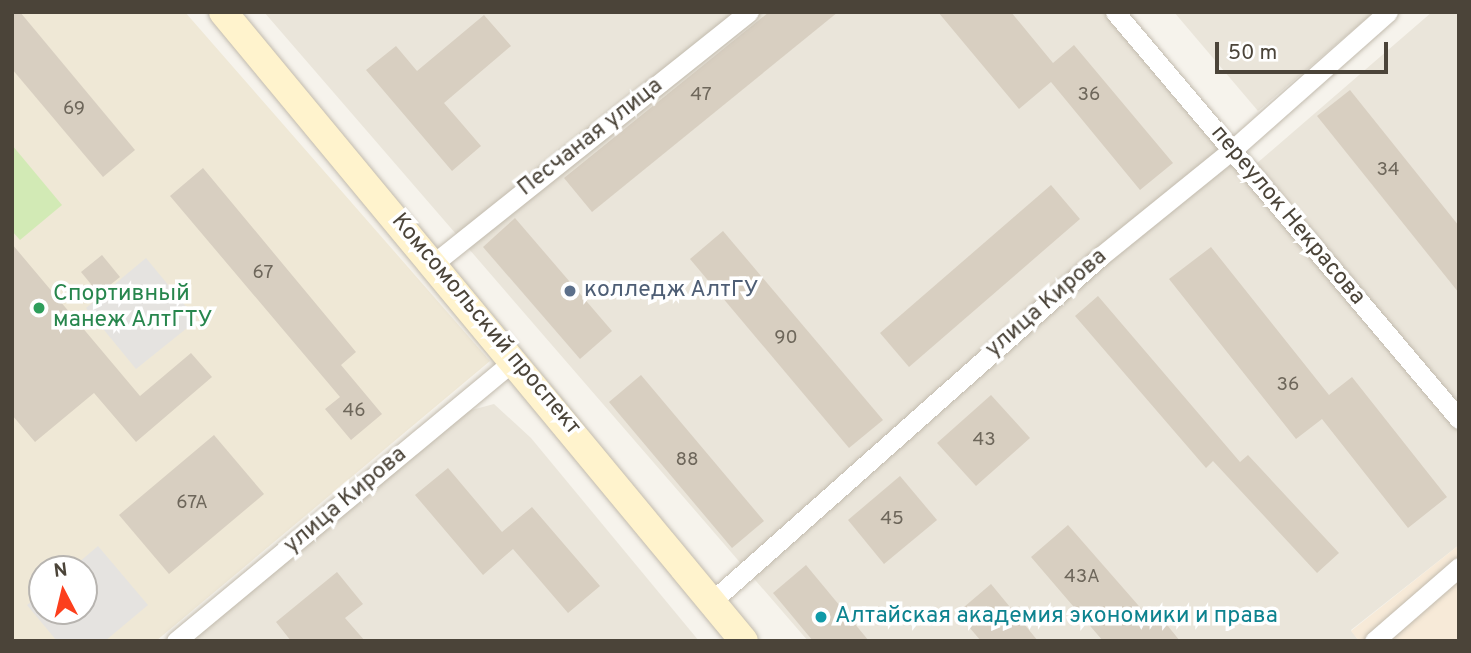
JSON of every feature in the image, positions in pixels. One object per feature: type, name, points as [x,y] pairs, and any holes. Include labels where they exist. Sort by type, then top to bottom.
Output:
[{"type":"main road","name":"Комсомольский проспект","points":[[223,12],[515,360],[744,641]]},
{"type":"street","name":"Песчаная улица","points":[[433,264],[749,12]]},
{"type":"street","name":"переулок Некрасова","points":[[1115,12],[1459,419]]},
{"type":"street","name":"улица Кирова","points":[[711,602],[1101,256],[1231,150],[1388,12]]},
{"type":"street","name":"улица Кирова","points":[[176,641],[515,360]]},
{"type":"street","points":[[1374,641],[1459,567]]},
{"type":"shaded area","points":[[12,12],[185,12],[490,361],[156,641],[12,641]]},
{"type":"shaded area","points":[[264,12],[1115,12],[1256,164],[1432,12],[1459,12],[1459,545],[1351,630],[1359,641],[808,641]]},
{"type":"shaded area","points":[[1174,12],[1374,12],[1258,111]]},
{"type":"shaded area","points":[[146,258],[197,320],[136,369],[86,308]]},
{"type":"shaded area","points":[[494,404],[531,438],[699,641],[190,641],[464,412]]},
{"type":"shaded area","points":[[1459,545],[1459,641],[1359,641],[1351,631]]},
{"type":"shaded area","points":[[98,546],[148,605],[105,641],[57,641],[44,625],[98,625],[98,555],[87,555]]},
{"type":"green space","points":[[12,145],[62,205],[20,240],[12,231]]},
{"type":"building","points":[[12,12],[20,12],[135,150],[103,177],[12,69]]},
{"type":"building","points":[[769,12],[838,12],[592,212],[564,178]]},
{"type":"building","points":[[938,12],[1011,12],[1053,63],[1074,45],[1173,163],[1140,190],[1051,82],[1019,109]]},
{"type":"building","points":[[484,15],[511,46],[444,103],[481,146],[452,171],[366,70],[396,46],[417,71]]},
{"type":"building","points":[[1350,90],[1459,226],[1459,293],[1317,116]]},
{"type":"building","points":[[203,168],[356,352],[341,365],[382,414],[351,440],[325,409],[340,397],[170,196]]},
{"type":"building","points":[[1051,185],[1080,219],[909,367],[880,333]]},
{"type":"building","points":[[515,218],[612,331],[580,359],[483,247]]},
{"type":"building","points":[[723,231],[883,420],[849,448],[690,259]]},
{"type":"building","name":"Спортивный манеж АлтГТУ","points":[[12,244],[140,396],[191,353],[212,377],[136,442],[94,393],[35,442],[12,415]]},
{"type":"building","points":[[1211,247],[1329,395],[1352,377],[1447,497],[1408,528],[1322,419],[1296,439],[1169,279]]},
{"type":"building","points":[[102,255],[120,277],[99,294],[81,272]]},
{"type":"building","points":[[1098,296],[1240,462],[1248,455],[1339,553],[1317,573],[1213,461],[1206,468],[1075,316]]},
{"type":"building","points":[[641,375],[764,521],[732,548],[609,402]]},
{"type":"building","points":[[991,395],[1030,438],[976,486],[937,443]]},
{"type":"building","points":[[214,435],[264,494],[169,574],[119,515]]},
{"type":"building","points":[[448,468],[502,532],[532,507],[600,586],[568,613],[513,549],[483,575],[415,495]]},
{"type":"building","points":[[900,476],[937,520],[884,564],[848,520]]},
{"type":"building","points":[[1068,525],[1152,621],[1159,615],[1180,641],[1103,641],[1031,557]]},
{"type":"building","name":"Алтайская академия экономики и права","points":[[806,565],[869,641],[813,641],[773,593]]},
{"type":"building","points":[[337,572],[363,604],[345,618],[365,641],[291,641],[276,622]]},
{"type":"building","points":[[991,584],[1038,641],[981,641],[957,613]]},
{"type":"place","name":"колледж АлтГУ","points":[[570,291]]},
{"type":"place","name":"Спортивный манеж АлтГТУ","points":[[39,308]]},
{"type":"place","name":"Алтайская академия экономики и права","points":[[821,617]]}]
